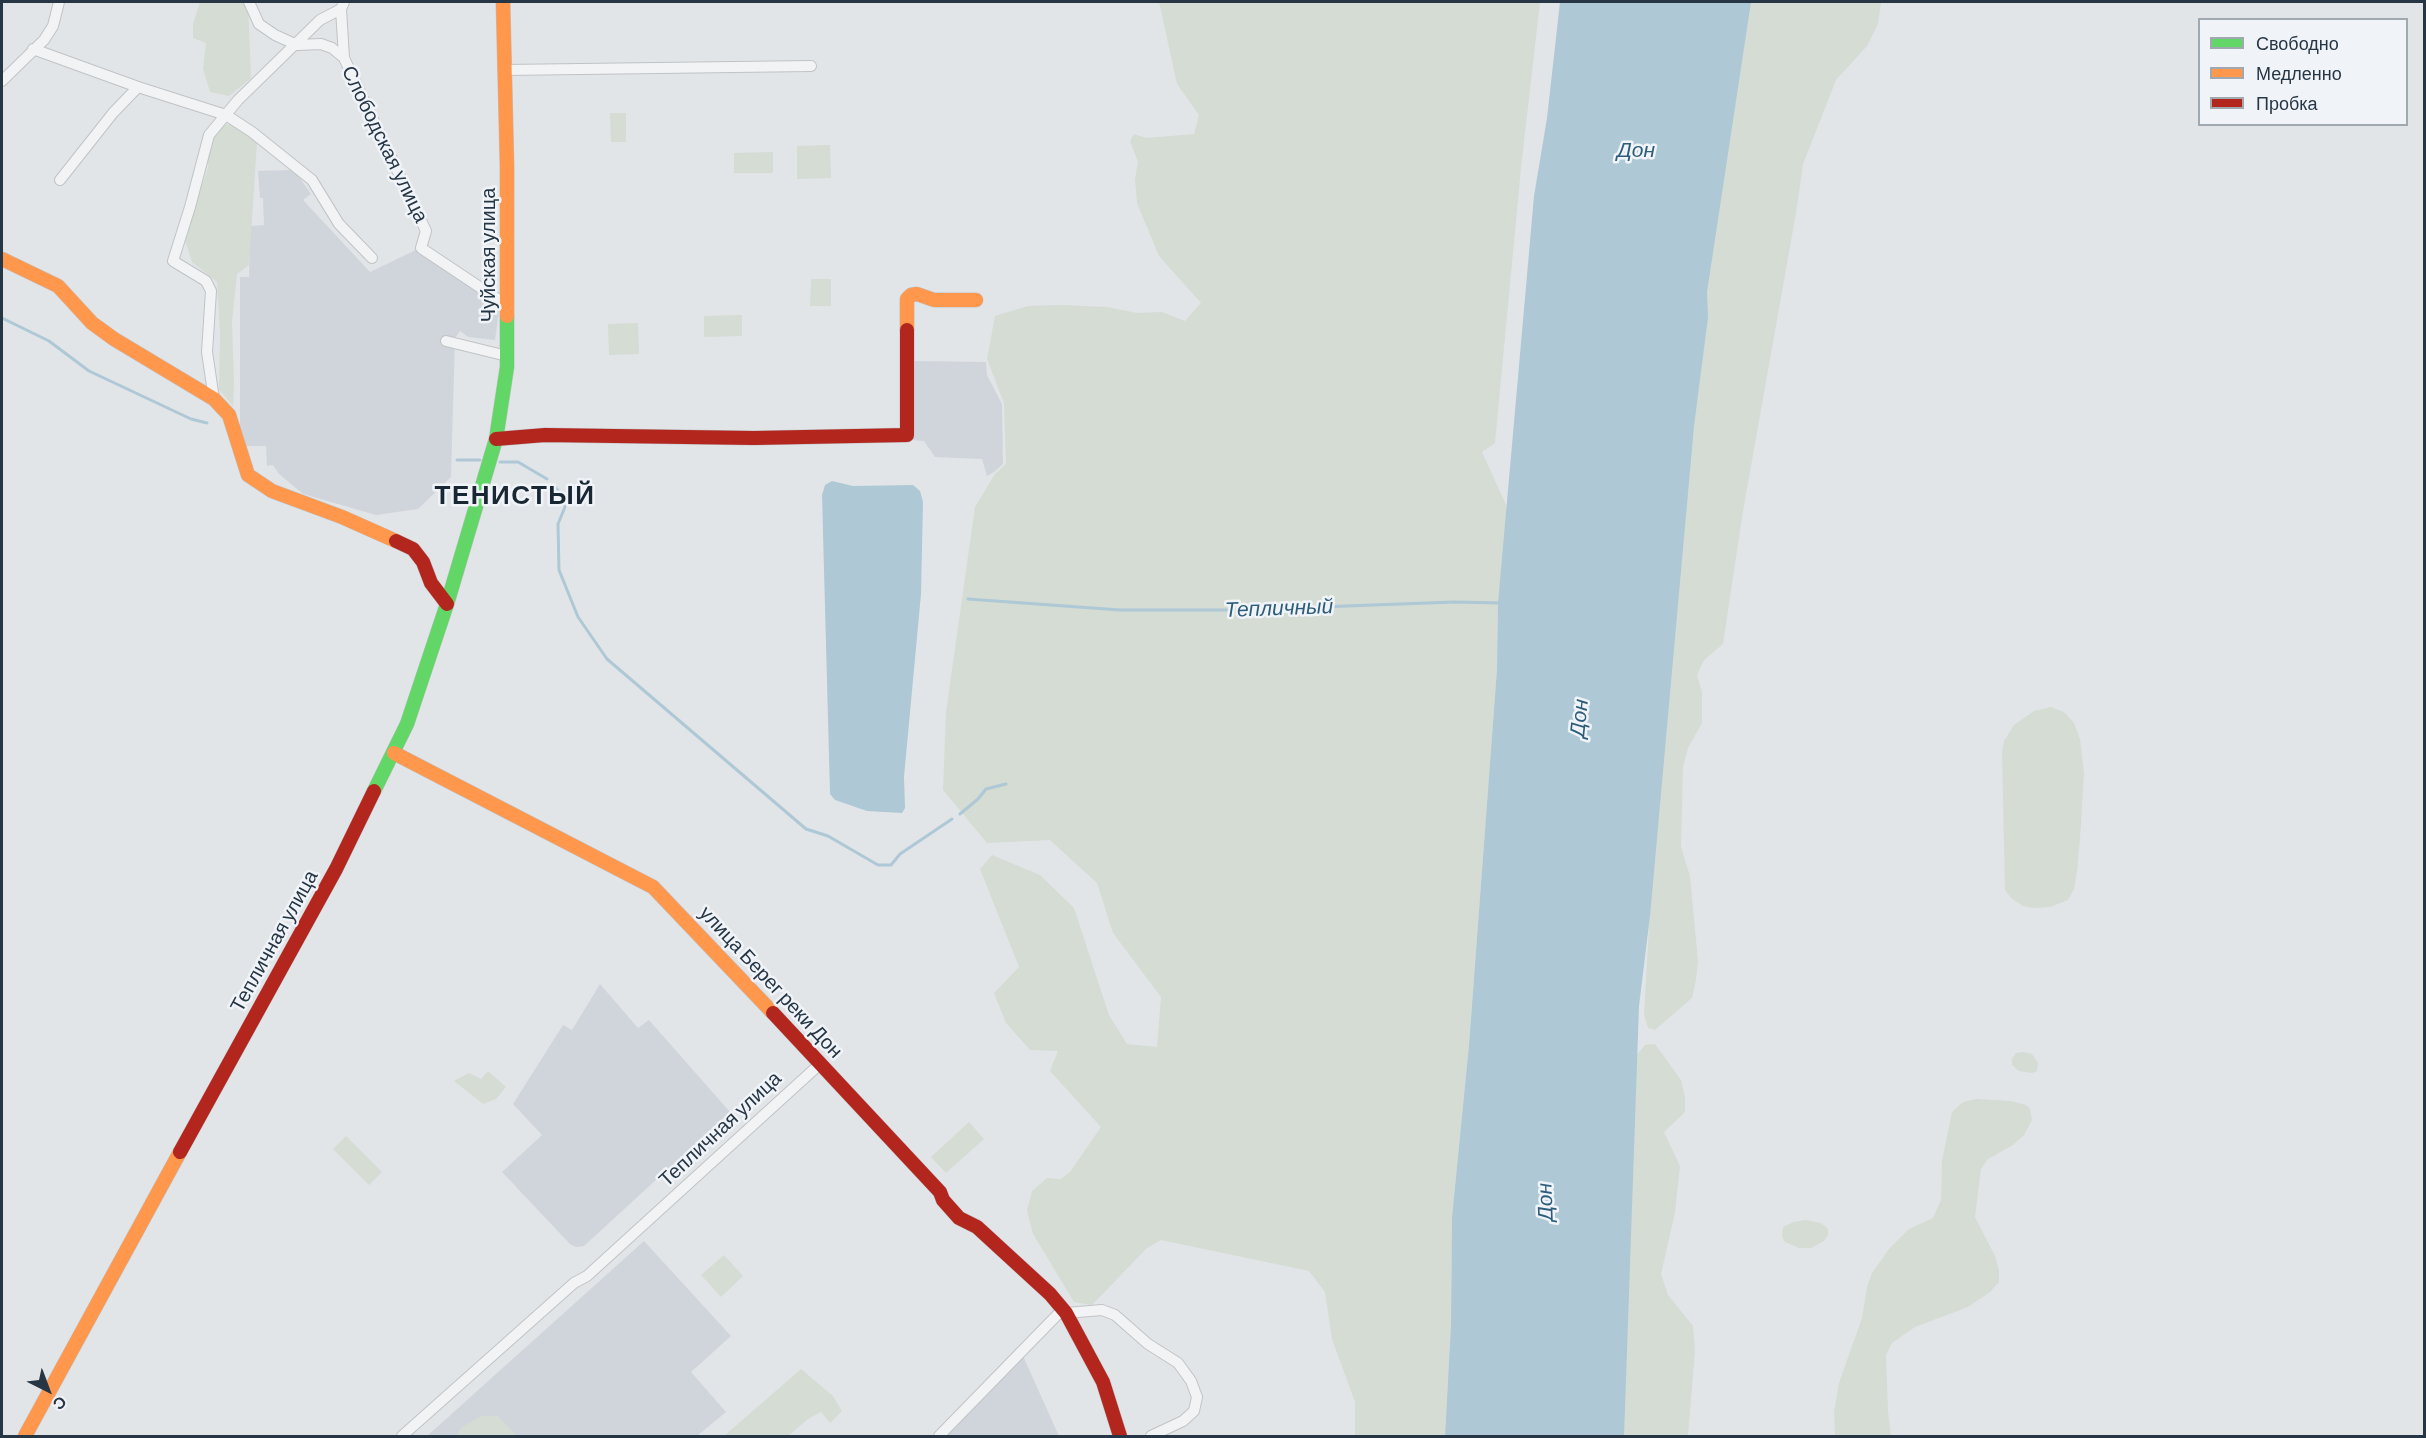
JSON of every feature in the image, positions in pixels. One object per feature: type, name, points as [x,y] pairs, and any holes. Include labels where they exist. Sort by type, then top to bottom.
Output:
[{"type":"street","points":[[2,81],[44,40],[53,26],[59,2]]},
{"type":"street","points":[[249,2],[258,24],[297,45]]},
{"type":"street","name":"Чуйская улица","points":[[496,439],[507,356],[508,306],[503,2]]},
{"type":"street","points":[[214,399],[207,352],[211,291],[206,281],[172,261],[190,207],[209,135],[321,20],[342,5]]},
{"type":"street","points":[[342,5],[344,58]]},
{"type":"street","name":"Слободская улица","points":[[297,45],[321,44],[332,48],[344,58],[426,231],[421,248],[508,306]]},
{"type":"street","points":[[33,49],[138,87],[226,115],[252,132],[312,180],[339,224],[372,258]]},
{"type":"street","points":[[505,70],[811,66]]},
{"type":"street","points":[[60,180],[113,113],[138,87]]},
{"type":"street","points":[[2,259],[58,286],[73,299],[92,323],[114,339],[214,399],[229,415],[248,475],[272,491],[413,549],[423,562],[431,583],[447,604]]},
{"type":"street","points":[[496,439],[545,435],[754,438],[907,435],[907,299],[911,294],[917,294],[934,300],[976,300]]},
{"type":"street","points":[[446,341],[507,356]]},
{"type":"street","name":"Тепличная улица","points":[[25,1437],[74,1343],[336,869],[394,753],[407,724],[447,604],[496,439]]},
{"type":"street","name":"улица Берег реки Дон","points":[[394,753],[653,888],[940,1192],[943,1200],[959,1218],[977,1227],[1050,1294],[1065,1311],[1103,1382],[1120,1437]]},
{"type":"street","name":"Тепличная улица","points":[[402,1437],[574,1283],[587,1276],[820,1063]]},
{"type":"street","points":[[939,1437],[1065,1311],[1102,1310],[1115,1315],[1148,1344],[1178,1363],[1191,1381],[1197,1397],[1194,1411],[1183,1421],[1151,1437]]},
{"type":"shaded area","points":[[200,2],[248,2],[251,78],[229,96],[210,92],[203,69],[206,43],[193,38],[193,24]]},
{"type":"shaded area","points":[[1159,2],[1540,2],[1521,168],[1495,443],[1482,452],[1508,509],[1498,603],[1497,669],[1469,1045],[1452,1217],[1451,1324],[1445,1436],[1355,1436],[1355,1402],[1332,1339],[1325,1292],[1309,1271],[1161,1240],[1147,1248],[1092,1305],[1074,1302],[1033,1234],[1027,1210],[1032,1191],[1047,1178],[1061,1179],[1070,1172],[1101,1127],[1050,1071],[1058,1051],[1030,1050],[1006,1023],[994,993],[1019,967],[980,869],[992,855],[1040,875],[1074,908],[1109,1015],[1127,1044],[1157,1047],[1161,997],[1113,933],[1097,883],[1050,840],[987,843],[943,790],[946,712],[975,507],[995,474],[1006,464],[1004,403],[987,359],[995,316],[1028,306],[1060,305],[1107,307],[1137,313],[1162,312],[1185,321],[1201,303],[1159,256],[1137,203],[1135,179],[1138,162],[1130,141],[1134,134],[1146,138],[1194,134],[1199,115],[1177,84]]},
{"type":"shaded area","points":[[1746,2],[1881,2],[1878,24],[1867,46],[1836,80],[1803,164],[1743,511],[1723,644],[1704,660],[1697,675],[1702,692],[1702,723],[1688,748],[1683,767],[1681,847],[1690,876],[1698,961],[1696,980],[1692,998],[1655,1030],[1648,1028],[1644,1015],[1657,781],[1707,268]]},
{"type":"shaded area","points":[[610,113],[626,113],[626,142],[611,142]]},
{"type":"shaded area","points":[[234,124],[257,142],[249,265],[237,274],[232,322],[233,406],[219,390],[220,333],[217,282],[192,262],[184,237],[208,168],[208,138],[223,125]]},
{"type":"shaded area","points":[[830,145],[831,178],[797,179],[797,146]]},
{"type":"shaded area","points":[[773,152],[773,173],[734,173],[734,153]]},
{"type":"shaded area","points":[[290,170],[297,174],[311,194],[303,200],[370,272],[418,249],[500,304],[495,340],[468,337],[460,331],[455,338],[451,477],[418,509],[376,515],[303,494],[279,474],[273,465],[267,466],[266,446],[240,446],[240,277],[249,277],[250,226],[264,225],[263,198],[260,198],[258,171]]},
{"type":"shaded area","points":[[811,279],[831,279],[831,306],[810,306]]},
{"type":"shaded area","points":[[742,315],[742,336],[704,337],[704,316]]},
{"type":"shaded area","points":[[638,323],[639,354],[609,355],[608,324]]},
{"type":"shaded area","points":[[911,361],[986,362],[987,375],[1002,404],[1003,464],[994,472],[987,476],[982,459],[935,457],[924,441],[912,440]]},
{"type":"shaded area","points":[[2051,707],[2064,712],[2074,723],[2080,739],[2084,774],[2080,839],[2074,889],[2068,900],[2050,907],[2034,908],[2023,906],[2011,898],[2005,890],[2002,752],[2004,741],[2014,725],[2034,711]]},
{"type":"shaded area","points":[[600,984],[638,1028],[649,1020],[730,1112],[584,1246],[576,1247],[570,1244],[502,1172],[542,1135],[513,1104],[563,1025],[572,1030]]},
{"type":"shaded area","points":[[1655,1044],[1681,1080],[1685,1098],[1685,1112],[1664,1132],[1680,1166],[1675,1212],[1661,1274],[1668,1295],[1693,1326],[1695,1350],[1688,1436],[1618,1436],[1634,1058],[1645,1045]]},
{"type":"shaded area","points":[[2016,1053],[2032,1054],[2038,1063],[2037,1071],[2032,1073],[2019,1071],[2012,1065],[2012,1059]]},
{"type":"shaded area","points":[[488,1071],[506,1087],[496,1099],[483,1104],[454,1081],[469,1073],[481,1079]]},
{"type":"shaded area","points":[[1976,1099],[2011,1101],[2026,1105],[2030,1109],[2032,1120],[2024,1135],[2013,1145],[1988,1159],[1981,1169],[1975,1217],[1995,1256],[1999,1270],[1999,1282],[1990,1292],[1968,1307],[1915,1327],[1892,1343],[1886,1355],[1891,1436],[1835,1436],[1834,1412],[1839,1383],[1862,1318],[1867,1287],[1872,1273],[1889,1249],[1909,1229],[1933,1218],[1941,1200],[1942,1161],[1952,1112],[1963,1102]]},
{"type":"shaded area","points":[[969,1122],[984,1139],[946,1173],[931,1157]]},
{"type":"shaded area","points":[[346,1136],[382,1172],[369,1185],[333,1149]]},
{"type":"shaded area","points":[[1806,1220],[1821,1223],[1828,1229],[1828,1235],[1824,1241],[1811,1248],[1799,1248],[1785,1242],[1782,1237],[1783,1227]]},
{"type":"shaded area","points":[[644,1241],[731,1336],[691,1372],[726,1412],[697,1436],[427,1436]]},
{"type":"shaded area","points":[[724,1255],[743,1276],[721,1297],[701,1275]]},
{"type":"shaded area","points":[[1023,1356],[1059,1436],[943,1436]]},
{"type":"shaded area","points":[[801,1369],[833,1396],[842,1411],[830,1423],[821,1412],[808,1419],[788,1436],[724,1436]]},
{"type":"shaded area","points":[[482,1416],[498,1416],[517,1436],[455,1436],[462,1427]]},
{"type":"water","name":"Дон","points":[[1560,2],[1751,2],[1707,292],[1708,317],[1694,426],[1650,916],[1639,1006],[1624,1436],[1445,1436],[1451,1324],[1452,1217],[1469,1045],[1497,669],[1498,603],[1534,196],[1547,118]]},
{"type":"water","points":[[832,481],[853,486],[913,485],[920,491],[923,502],[921,594],[904,777],[905,808],[902,813],[867,811],[835,800],[830,794],[822,495],[825,485]]},
{"type":"waterway","points":[[2,318],[49,341],[89,371],[191,419],[207,423]]},
{"type":"waterway","points":[[457,460],[480,460]]},
{"type":"waterway","points":[[500,462],[518,462],[547,479]]},
{"type":"waterway","points":[[555,487],[563,496],[565,507],[558,524],[559,570],[578,617],[607,659],[806,829],[828,836],[878,865],[891,865],[900,854],[952,819]]},
{"type":"waterway","name":"Тепличный","points":[[968,599],[1120,610],[1239,610],[1454,602],[1500,603]]},
{"type":"waterway","points":[[960,814],[986,789],[1006,784]]},
{"type":"traffic: fast","points":[[374,791],[407,724],[447,604],[496,439],[507,367],[507,316]]},
{"type":"traffic: slow","points":[[503,2],[507,166],[507,316]]},
{"type":"traffic: slow","points":[[2,259],[58,286],[92,323],[114,339],[214,399],[229,415],[248,475],[272,491],[342,517],[396,541]]},
{"type":"traffic: slow","points":[[907,330],[907,299],[911,295],[917,294],[934,300],[976,300]]},
{"type":"traffic: slow","points":[[394,753],[653,887],[773,1013]]},
{"type":"traffic: slow","points":[[25,1436],[180,1152]]},
{"type":"traffic: jam","points":[[496,439],[545,435],[754,438],[907,435],[907,330]]},
{"type":"traffic: jam","points":[[396,541],[413,549],[423,562],[431,583],[447,604]]},
{"type":"traffic: jam","points":[[180,1152],[336,869],[374,791]]},
{"type":"traffic: jam","points":[[773,1013],[940,1192],[943,1200],[959,1218],[977,1227],[1050,1294],[1066,1313],[1103,1382],[1120,1436]]},
{"type":"district","name":"ТЕНИСТЫЙ","points":[[515,495]]}]
